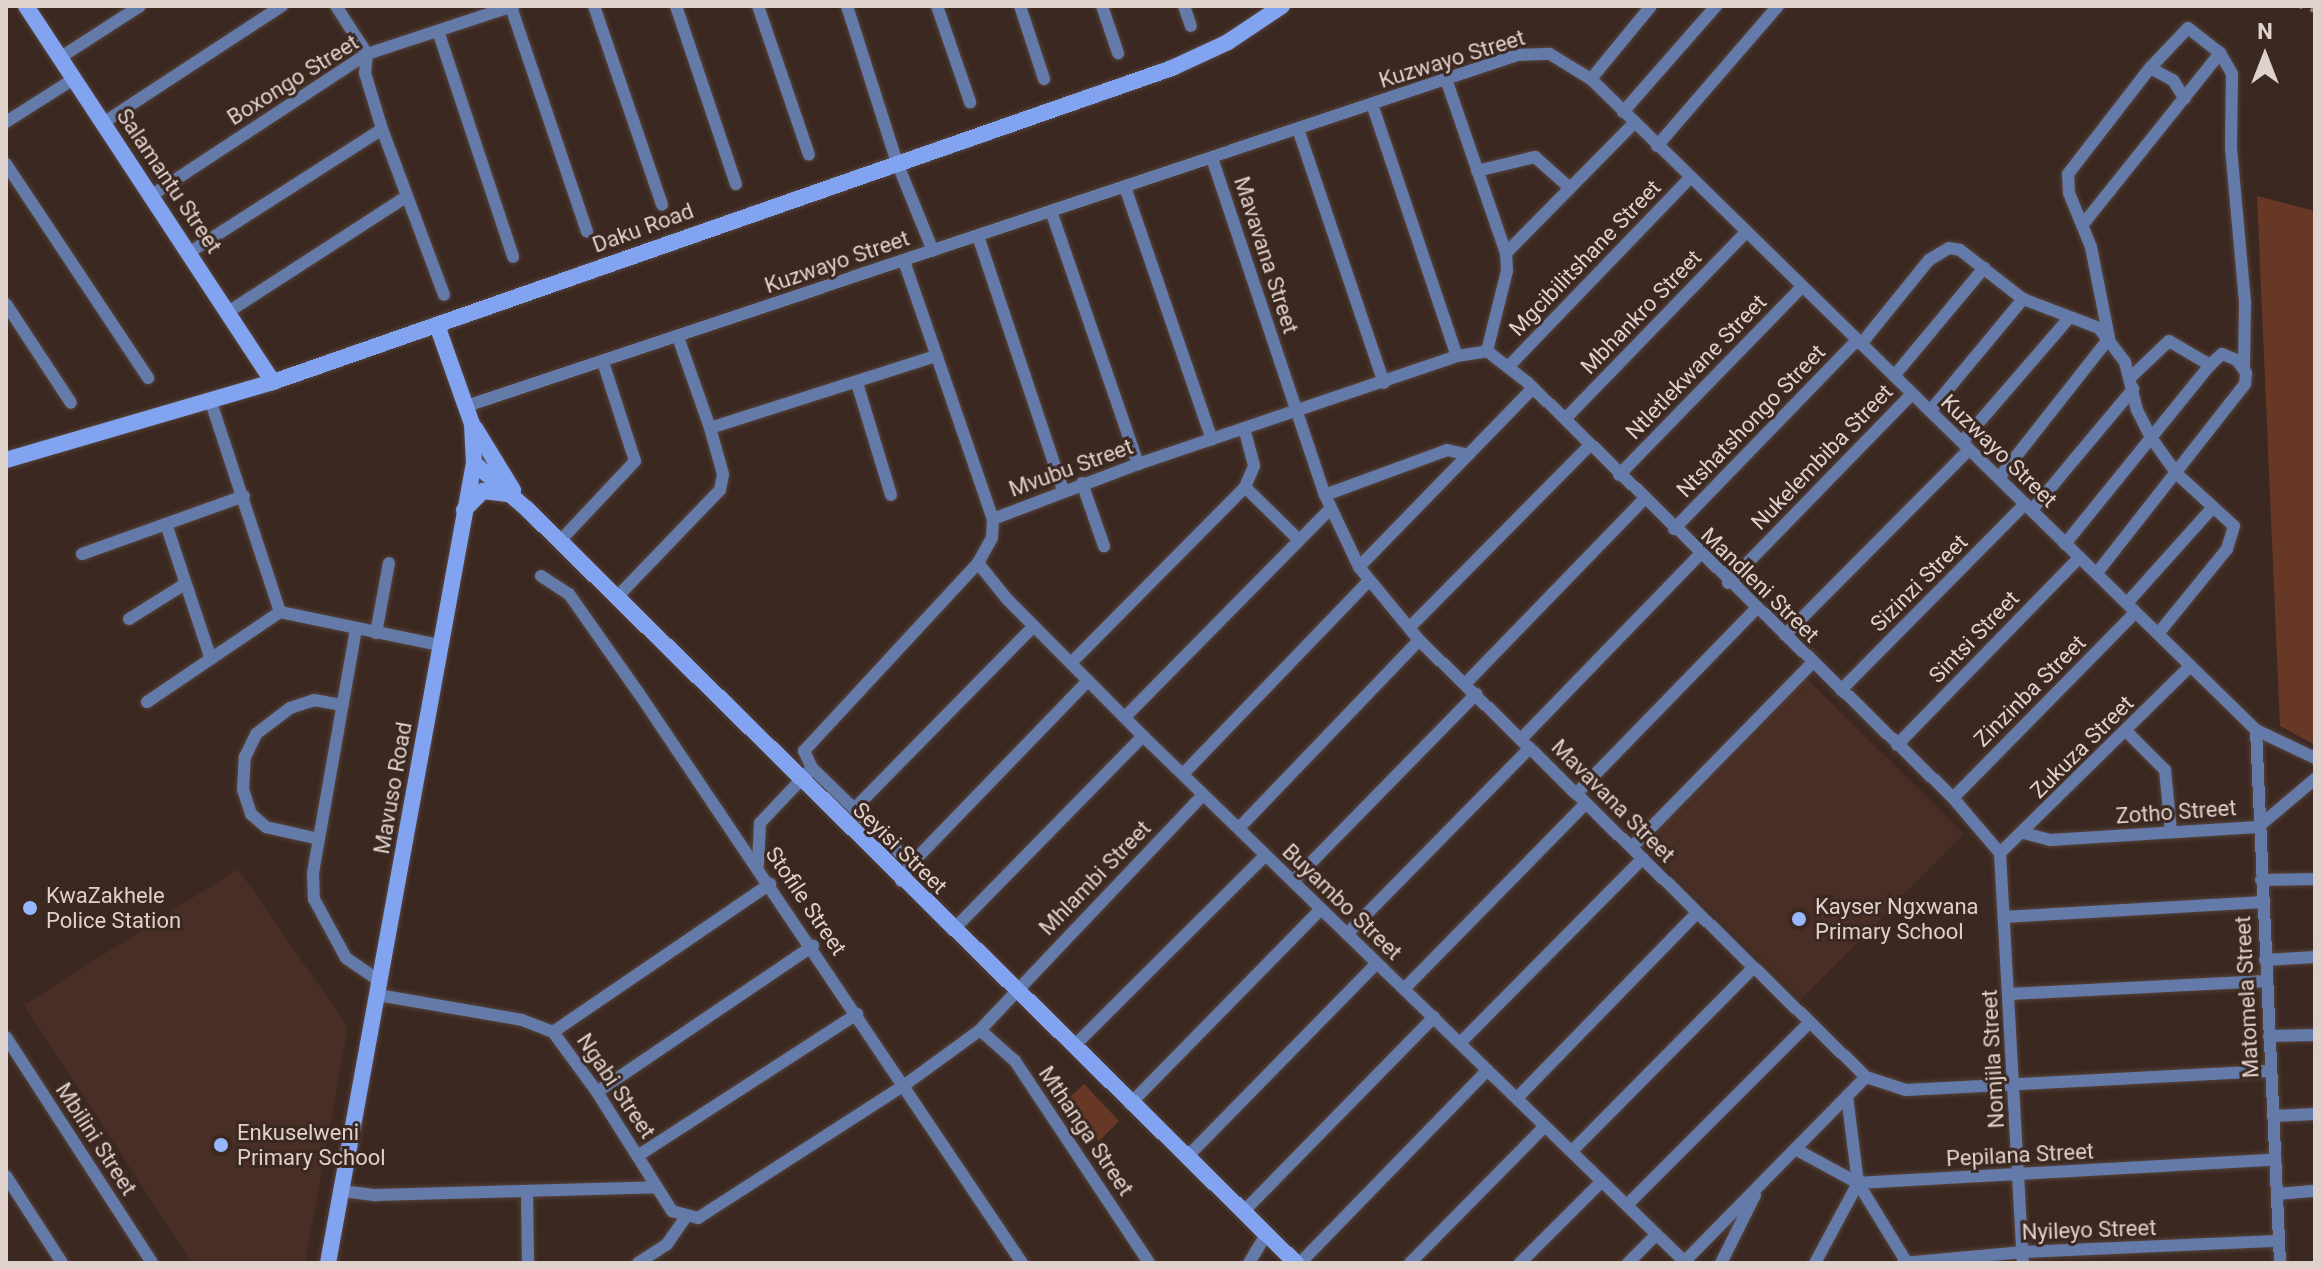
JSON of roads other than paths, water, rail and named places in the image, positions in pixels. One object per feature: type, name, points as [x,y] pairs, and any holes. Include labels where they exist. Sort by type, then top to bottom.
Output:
[{"type":"street","name":"Salamantu Street","points":[[26,6],[273,382]]},
{"type":"street","points":[[61,57],[140,6]]},
{"type":"street","points":[[103,123],[282,6]]},
{"type":"street","points":[[336,6],[367,54],[365,73],[382,129],[444,295]]},
{"type":"street","points":[[512,6],[587,231]]},
{"type":"street","name":"Boxongo Street","points":[[152,195],[367,54],[512,6]]},
{"type":"street","points":[[594,6],[662,205]]},
{"type":"street","points":[[676,6],[736,184]]},
{"type":"street","points":[[758,6],[809,155]]},
{"type":"street","points":[[847,6],[896,160],[933,251]]},
{"type":"street","points":[[937,6],[970,102]]},
{"type":"street","points":[[1020,6],[1044,79]]},
{"type":"street","points":[[1102,6],[1118,53]]},
{"type":"street","points":[[1184,6],[1191,26]]},
{"type":"street","name":"Daku Road","points":[[8,456],[273,382],[896,160],[1195,59],[1282,6]]},
{"type":"street","points":[[1591,79],[1651,6]]},
{"type":"street","points":[[1623,112],[1716,6]]},
{"type":"street","points":[[1657,146],[1778,6]]},
{"type":"street","points":[[2097,573],[2177,474],[2245,384],[2245,303],[2231,148],[2234,84],[2220,53],[2188,28],[2150,68],[2068,174],[2069,193],[2084,223],[2109,338],[2132,383],[2152,439],[2177,474],[2231,521],[2232,541],[2158,634]]},
{"type":"street","points":[[438,31],[513,257]]},
{"type":"street","name":"Kuzwayo Street","points":[[467,406],[1446,79],[1536,52],[1562,58],[1591,79],[1801,288],[2256,730],[2315,758]]},
{"type":"street","points":[[2084,223],[2220,53]]},
{"type":"street","points":[[2150,68],[2173,80],[2185,99]]},
{"type":"street","points":[[6,122],[75,78]]},
{"type":"street","points":[[1446,79],[1506,253],[1507,271],[1487,351]]},
{"type":"street","points":[[1372,104],[1457,356]]},
{"type":"street","points":[[1506,253],[1634,123]]},
{"type":"street","points":[[190,252],[382,129]]},
{"type":"street","points":[[1298,129],[1384,383]]},
{"type":"street","points":[[1477,171],[1535,157],[1570,188]]},
{"type":"street","name":"Mavavana Street","points":[[1212,158],[1330,509],[1359,567],[1419,640],[1866,1077],[1906,1090],[2269,1071]]},
{"type":"street","points":[[6,164],[148,378]]},
{"type":"street","name":"Mgcibilitshane Street","points":[[1509,366],[1690,178]]},
{"type":"street","points":[[1125,187],[1212,439]]},
{"type":"street","points":[[228,312],[406,197]]},
{"type":"street","points":[[1051,211],[1138,464]]},
{"type":"street","name":"Mbhankro Street","points":[[1565,419],[1745,233]]},
{"type":"street","points":[[978,236],[1063,490]]},
{"type":"street","name":"Ntshatshongo Street","points":[[1674,529],[1859,342],[1939,251],[1960,250],[2023,299],[2068,319],[2085,320],[2109,338]]},
{"type":"street","points":[[904,261],[993,519]]},
{"type":"street","points":[[1894,376],[1984,268]]},
{"type":"street","name":"Ntletlekwane Street","points":[[1619,475],[1801,288]]},
{"type":"street","points":[[1930,411],[2023,299]]},
{"type":"street","points":[[6,304],[71,403]]},
{"type":"street","points":[[1785,635],[1965,446],[2068,319]]},
{"type":"street","name":"Mavuso Road","points":[[328,1263],[474,463],[472,424],[437,325]]},
{"type":"street","points":[[616,598],[720,490],[723,474],[678,337]]},
{"type":"street","points":[[1999,478],[2109,338]]},
{"type":"street","name":"Sizinzi Street","points":[[1841,690],[2028,507],[2169,341],[2210,365]]},
{"type":"street","name":"Mvubu Street","points":[[758,864],[760,823],[812,768],[804,751],[978,563],[992,538],[993,519],[1082,483],[1457,356],[1487,351]]},
{"type":"street","name":"Mandleni Street","points":[[1487,351],[1533,388],[1699,555],[1953,798],[2000,853]]},
{"type":"street","points":[[2065,544],[2210,365],[2225,354],[2244,367]]},
{"type":"street","points":[[710,428],[936,356]]},
{"type":"street","points":[[559,542],[635,461],[603,362]]},
{"type":"street","points":[[857,383],[891,495]]},
{"type":"street","points":[[1359,567],[1533,388]]},
{"type":"street","name":"Nukelembiba Street","points":[[1728,583],[1912,394]]},
{"type":"street","points":[[210,399],[280,612]]},
{"type":"street","points":[[472,424],[527,509]]},
{"type":"street","points":[[1071,663],[1245,487],[1254,466],[1244,428]]},
{"type":"street","points":[[1409,628],[1589,446]]},
{"type":"street","points":[[1325,495],[1447,450],[1468,455]]},
{"type":"street","name":"Seyisi Street","points":[[474,463],[527,509],[901,881],[1298,1263]]},
{"type":"street","points":[[1082,483],[1104,546]]},
{"type":"street","points":[[1245,487],[1298,539]]},
{"type":"street","points":[[463,511],[483,491],[509,494]]},
{"type":"street","points":[[82,554],[244,496]]},
{"type":"street","points":[[1465,684],[1644,499]]},
{"type":"street","name":"Zinzinba Street","points":[[1953,798],[2131,608],[2213,507]]},
{"type":"street","points":[[1126,716],[1330,509]]},
{"type":"street","points":[[166,524],[211,659]]},
{"type":"street","points":[[1347,934],[1699,555]]},
{"type":"street","name":"Sintsi Street","points":[[1897,745],[2080,557]]},
{"type":"street","points":[[376,633],[389,563]]},
{"type":"street","name":"Buyambo Street","points":[[978,563],[1034,626],[1143,736],[1685,1262]]},
{"type":"street","name":"Stofile Street","points":[[541,576],[569,594],[758,864],[1022,1263]]},
{"type":"street","points":[[1183,774],[1369,581]]},
{"type":"street","points":[[129,619],[185,584]]},
{"type":"street","points":[[1576,794],[1756,609]]},
{"type":"street","points":[[147,702],[280,612],[440,645]]},
{"type":"street","points":[[855,808],[1034,626]]},
{"type":"street","points":[[356,629],[319,839],[314,899],[346,958],[380,988]]},
{"type":"street","points":[[1239,828],[1419,640]]},
{"type":"street","points":[[1632,847],[1812,663]]},
{"type":"street","name":"Zukuza Street","points":[[2000,853],[2127,732],[2190,666]]},
{"type":"street","points":[[901,881],[911,864],[1088,681]]},
{"type":"street","points":[[1293,881],[1476,694]]},
{"type":"street","points":[[319,839],[266,827],[251,814],[242,778],[245,757],[256,734],[290,708],[314,700],[343,705]]},
{"type":"street","name":"Matomela Street","points":[[2256,730],[2280,1263]]},
{"type":"street","points":[[2127,732],[2165,770],[2171,831]]},
{"type":"street","points":[[953,930],[1143,736]]},
{"type":"street","points":[[812,768],[911,864]]},
{"type":"street","name":"Zotho Street","points":[[2024,833],[2050,840],[2258,827],[2315,779]]},
{"type":"street","name":"Mhlambi Street","points":[[638,1263],[667,1244],[691,1218],[906,1084],[980,1030],[1203,795]]},
{"type":"street","points":[[1404,989],[1585,804]]},
{"type":"street","name":"Nomjila Street","points":[[2000,853],[2023,1257]]},
{"type":"street","points":[[1073,1047],[1265,856]]},
{"type":"street","points":[[1460,1043],[1643,858]]},
{"type":"street","points":[[2261,880],[2315,879]]},
{"type":"street","points":[[553,1032],[770,884]]},
{"type":"street","points":[[2005,917],[2262,902]]},
{"type":"street","points":[[1130,1104],[1321,909]]},
{"type":"street","points":[[1517,1098],[1697,913]]},
{"type":"street","points":[[597,1092],[813,946]]},
{"type":"street","points":[[2265,960],[2315,957]]},
{"type":"street","points":[[1187,1157],[1376,964]]},
{"type":"street","points":[[1572,1151],[1753,968]]},
{"type":"street","points":[[2010,994],[2266,981]]},
{"type":"street","name":"Ngabi Street","points":[[380,988],[522,1020],[553,1032],[639,1155],[672,1211],[691,1218]]},
{"type":"street","points":[[639,1155],[857,1014]]},
{"type":"street","points":[[1243,1212],[1434,1017]]},
{"type":"street","points":[[1627,1205],[1809,1023]]},
{"type":"street","name":"Mthanga Street","points":[[980,1030],[1015,1061],[1149,1263]]},
{"type":"street","points":[[2269,1036],[2315,1035]]},
{"type":"street","name":"Mbilini Street","points":[[6,1037],[152,1263]]},
{"type":"street","points":[[1298,1263],[1488,1070]]},
{"type":"street","points":[[1685,1262],[1866,1077]]},
{"type":"street","points":[[1847,1096],[1858,1183],[1905,1262]]},
{"type":"street","points":[[2273,1116],[2315,1114]]},
{"type":"street","points":[[1410,1263],[1545,1126]]},
{"type":"street","points":[[1795,1149],[1858,1183]]},
{"type":"street","name":"Pepilana Street","points":[[1858,1183],[2275,1160]]},
{"type":"street","points":[[6,1176],[62,1263]]},
{"type":"street","points":[[1520,1263],[1601,1182]]},
{"type":"street","points":[[1815,1263],[1858,1183]]},
{"type":"street","points":[[1721,1263],[1760,1185]]},
{"type":"street","points":[[341,1191],[657,1187]]},
{"type":"street","points":[[527,1191],[528,1263]]},
{"type":"street","points":[[2277,1194],[2315,1191]]},
{"type":"street","points":[[1249,1263],[1266,1235]]},
{"type":"street","points":[[1628,1263],[1655,1236]]},
{"type":"street","name":"Nyileyo Street","points":[[1905,1262],[2278,1241]]},
{"type":"railway","points":[[2299,6],[2315,11]]},
{"type":"place","name":"KwaZakhele Police Station","points":[[30,908]]},
{"type":"place","name":"Kayser Ngxwana Primary School","points":[[1799,919]]},
{"type":"place","name":"Enkuselweni Primary School","points":[[221,1145]]}]
